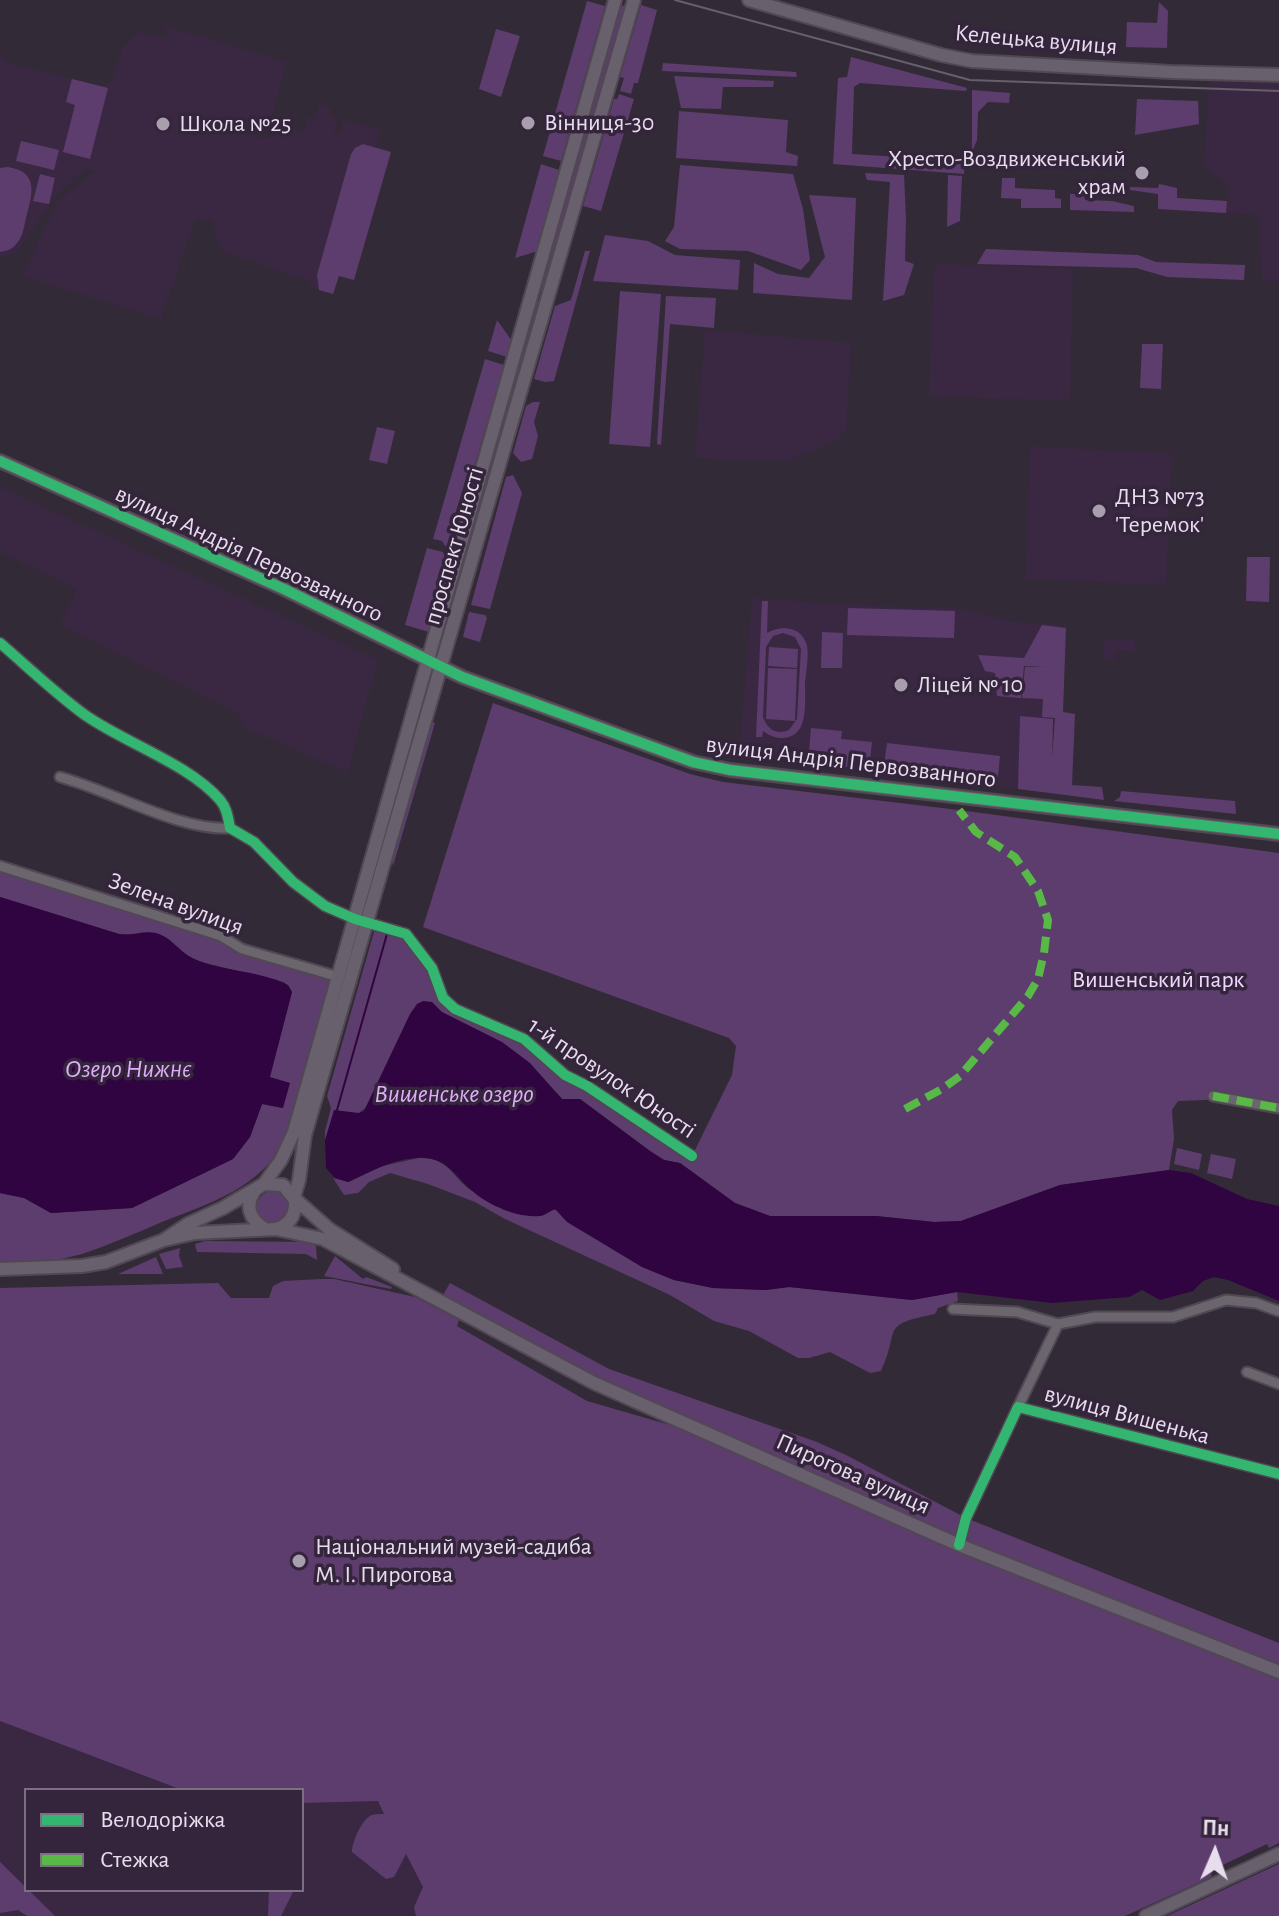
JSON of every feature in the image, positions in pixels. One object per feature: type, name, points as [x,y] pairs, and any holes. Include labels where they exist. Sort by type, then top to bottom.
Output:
[{"type":"main road","name":"проспект Юності","points":[[294,1197],[305,1135],[428,660],[615,0]]},
{"type":"main road","name":"проспект Юності","points":[[261,1185],[281,1160],[294,1132],[339,977],[361,921],[441,667],[634,0]]},
{"type":"main road","name":"Келецька вулиця","points":[[749,0],[972,61],[1279,75]]},
{"type":"main road","points":[[532,294],[548,298]]},
{"type":"main road","points":[[488,449],[503,454]]},
{"type":"main road","name":"вулиця Андрія Первозванного","points":[[0,461],[260,578],[441,667],[523,701],[693,762],[730,770],[1279,834]]},
{"type":"main road","points":[[299,1180],[322,1222]]},
{"type":"main road","points":[[261,1185],[283,1185],[294,1197],[296,1209],[288,1224],[270,1229],[257,1224],[249,1209],[249,1201],[261,1185]]},
{"type":"main road","name":"Пирогова вулиця","points":[[164,1240],[261,1185]]},
{"type":"main road","name":"Пирогова вулиця","points":[[294,1197],[322,1222],[422,1290]]},
{"type":"main road","name":"Пирогова вулиця","points":[[0,1269],[94,1264],[164,1240],[195,1233],[270,1229],[323,1239],[594,1383],[959,1545],[1279,1672]]},
{"type":"main road","points":[[1146,1916],[1279,1854]]},
{"type":"street","points":[[0,643],[83,714],[171,763],[208,788],[221,801],[230,828],[196,827],[60,777]]},
{"type":"street","name":"1-й провулок Юності","points":[[230,828],[254,842],[293,882],[325,906],[361,921],[402,931],[432,968],[443,998],[455,1009],[524,1039],[565,1075],[587,1086],[692,1156]]},
{"type":"street","name":"Зелена вулиця","points":[[0,866],[221,936],[242,949],[339,977]]},
{"type":"street","points":[[1213,1096],[1279,1108]]},
{"type":"street","points":[[953,1309],[1017,1312],[1058,1324],[1095,1317],[1173,1317],[1226,1300],[1256,1303],[1278,1311]]},
{"type":"street","points":[[1018,1407],[1058,1324]]},
{"type":"street","points":[[1247,1372],[1279,1384]]},
{"type":"street","name":"вулиця Вишенька","points":[[959,1545],[966,1518],[1018,1407],[1279,1474]]},
{"type":"shaded area","points":[[165,26],[286,62],[274,111],[257,137],[275,138],[279,124],[304,131],[308,117],[315,119],[319,104],[332,108],[330,116],[338,119],[334,132],[340,133],[343,120],[380,130],[333,294],[310,287],[311,282],[225,252],[217,239],[213,220],[195,219],[161,319],[23,276],[57,201],[96,171],[86,168],[57,194],[18,250],[10,256],[0,257],[0,52],[4,62],[104,86],[111,82],[123,47],[139,32],[163,37],[167,35]]},
{"type":"shaded area","points":[[1209,80],[1279,83],[1279,281],[1264,281],[1261,275],[1260,215],[1226,213],[1228,183],[1204,169]]},
{"type":"shaded area","points":[[937,264],[1073,269],[1070,400],[929,397],[934,270]]},
{"type":"shaded area","points":[[705,330],[851,343],[846,430],[835,441],[786,461],[695,458]]},
{"type":"shaded area","name":"ДНЗ №73 'Теремок'","points":[[1030,446],[1172,454],[1166,585],[1026,579]]},
{"type":"shaded area","points":[[0,487],[378,660],[347,772],[243,727],[238,713],[60,625],[77,589],[0,552]]},
{"type":"shaded area","name":"Ліцей № 10","points":[[752,598],[968,609],[1013,622],[1060,625],[1053,793],[739,754]]},
{"type":"shaded area","points":[[1104,640],[1135,640],[1135,651],[1116,650],[1115,659],[1104,659]]},
{"type":"shaded area","points":[[0,1721],[177,1788],[24,1788],[24,1892],[304,1892],[304,1803],[378,1801],[438,1916],[0,1916]]},
{"type":"green space","points":[[587,1],[605,6],[561,161],[543,156]]},
{"type":"green space","points":[[1159,2],[1168,11],[1167,48],[1126,47],[1127,22],[1157,23]]},
{"type":"green space","points":[[620,5],[625,6],[543,293],[539,292]]},
{"type":"green space","points":[[641,5],[657,10],[638,83],[634,83],[631,94],[620,91],[624,78],[620,77]]},
{"type":"green space","points":[[496,29],[520,36],[501,97],[479,89]]},
{"type":"green space","points":[[851,57],[967,88],[966,91],[860,83],[854,87],[852,154],[965,161],[964,174],[833,164],[838,78],[847,77]]},
{"type":"green space","points":[[663,63],[796,72],[797,77],[662,71]]},
{"type":"green space","points":[[674,76],[774,81],[773,87],[723,87],[721,109],[681,108]]},
{"type":"green space","points":[[72,79],[108,88],[90,159],[63,152],[75,105],[66,102]]},
{"type":"green space","points":[[972,90],[1010,93],[1009,103],[988,102],[978,112],[977,140],[972,152]]},
{"type":"green space","points":[[619,94],[634,99],[601,211],[583,206],[614,99]]},
{"type":"green space","points":[[1137,99],[1198,101],[1199,124],[1135,135]]},
{"type":"green space","points":[[679,111],[788,120],[786,152],[798,156],[797,166],[676,158]]},
{"type":"green space","points":[[21,141],[59,150],[54,170],[16,161]]},
{"type":"green space","points":[[363,144],[391,152],[354,280],[339,276],[333,294],[319,290],[317,275],[351,154]]},
{"type":"green space","points":[[541,164],[559,170],[538,251],[515,258]]},
{"type":"green space","points":[[680,165],[793,174],[803,209],[810,260],[801,270],[748,251],[680,249],[665,241],[674,227]]},
{"type":"green space","points":[[8,167],[25,174],[31,193],[21,238],[12,248],[0,252],[0,168]]},
{"type":"green space","points":[[865,173],[904,175],[905,261],[914,264],[904,295],[883,301],[890,182],[867,180]]},
{"type":"green space","points":[[40,174],[55,178],[49,204],[33,201]]},
{"type":"green space","points":[[948,175],[962,176],[960,221],[947,227]]},
{"type":"green space","points":[[1002,178],[1015,178],[1015,188],[1055,190],[1055,198],[1061,199],[1061,208],[1021,208],[1021,199],[1001,198]]},
{"type":"green space","points":[[1159,184],[1177,188],[1177,198],[1227,201],[1226,213],[1158,209],[1158,194],[1130,190],[1130,187],[1158,188]]},
{"type":"green space","points":[[1070,194],[1084,194],[1085,200],[1134,206],[1134,212],[1070,210]]},
{"type":"green space","points":[[809,195],[856,198],[852,300],[753,293],[754,263],[778,274],[809,278],[825,257]]},
{"type":"green space","points":[[605,235],[648,241],[675,255],[740,260],[738,290],[593,281]]},
{"type":"green space","points":[[986,249],[1138,255],[1156,262],[1245,265],[1244,280],[1167,277],[1136,268],[977,264]]},
{"type":"green space","points":[[585,251],[590,251],[554,381],[534,379],[555,306],[571,300]]},
{"type":"green space","points":[[620,291],[661,294],[650,447],[609,444]]},
{"type":"green space","points":[[666,296],[716,298],[714,328],[670,324],[661,445],[657,444]]},
{"type":"green space","points":[[536,300],[540,301],[499,448],[494,447]]},
{"type":"green space","points":[[497,320],[512,341],[507,357],[488,351]]},
{"type":"green space","points":[[1142,344],[1163,344],[1161,389],[1140,388]]},
{"type":"green space","points":[[485,359],[504,365],[469,484],[464,485],[454,518],[458,524],[452,546],[446,547],[442,541],[433,539]]},
{"type":"green space","points":[[540,402],[534,422],[538,436],[532,459],[521,462],[513,453],[526,406]]},
{"type":"green space","points":[[377,427],[395,431],[387,464],[369,460]]},
{"type":"green space","points":[[492,454],[497,455],[447,633],[442,631]]},
{"type":"green space","points":[[513,475],[522,493],[490,609],[471,605],[506,477]]},
{"type":"green space","points":[[427,548],[443,552],[447,562],[429,632],[405,625]]},
{"type":"green space","points":[[1247,557],[1270,557],[1269,602],[1246,601]]},
{"type":"green space","points":[[762,601],[768,601],[767,633],[790,629],[801,634],[807,646],[805,712],[800,728],[792,736],[774,737],[763,731],[762,737],[756,737]],"holes":[[[783,633],[795,637],[801,649],[797,719],[789,730],[776,732],[763,717],[766,647],[773,636]]]},
{"type":"green space","points":[[848,608],[955,611],[954,638],[847,635]]},
{"type":"green space","points":[[469,612],[487,618],[480,642],[463,637]]},
{"type":"green space","points":[[1042,625],[1066,628],[1063,712],[1075,714],[1072,785],[1102,787],[1104,800],[1018,789],[1020,716],[1053,719],[1052,759],[1055,718],[1042,717],[1043,699],[1022,698],[1025,667],[1046,667],[1024,666],[1021,698],[997,696],[995,673],[985,671],[978,655],[1024,658]]},
{"type":"green space","points":[[822,632],[843,633],[842,668],[821,668]]},
{"type":"green space","points":[[769,647],[798,649],[797,668],[768,666]]},
{"type":"green space","points":[[768,668],[797,669],[795,721],[766,719]]},
{"type":"green space","name":"Вишенський парк","points":[[493,703],[690,774],[723,782],[1279,853],[1279,1108],[1230,1099],[1178,1101],[1172,1110],[1174,1139],[1169,1170],[1060,1185],[961,1221],[934,1222],[876,1216],[770,1216],[735,1203],[680,1163],[664,1160],[580,1099],[562,1099],[557,1093],[369,1105],[359,1113],[352,1130],[325,1140],[331,1108],[327,1096],[376,925],[402,931],[432,968],[443,998],[515,1035],[554,1065],[692,1156],[732,1075],[736,1046],[729,1038],[423,927]]},
{"type":"green space","points":[[426,720],[435,723],[393,866],[389,844]]},
{"type":"green space","points":[[811,728],[842,731],[841,739],[872,742],[869,770],[808,762]]},
{"type":"green space","points":[[887,743],[1000,756],[997,786],[883,772]]},
{"type":"green space","points":[[1121,791],[1235,801],[1236,814],[1114,801],[1120,797]]},
{"type":"green space","points":[[0,866],[221,936],[236,946],[332,975],[285,1138],[263,1170],[249,1182],[216,1200],[82,1254],[61,1259],[0,1262],[0,1193],[24,1198],[51,1213],[132,1208],[233,1159],[250,1137],[262,1104],[282,1108],[269,1077],[292,992],[284,982],[201,962],[154,933],[119,934],[0,897]]},
{"type":"green space","points":[[1177,1148],[1202,1154],[1199,1170],[1174,1164]]},
{"type":"green space","points":[[1211,1154],[1236,1159],[1232,1179],[1207,1173]]},
{"type":"green space","points":[[419,1158],[439,1162],[468,1188],[492,1199],[541,1216],[558,1210],[565,1219],[642,1267],[674,1280],[713,1288],[766,1290],[789,1287],[912,1300],[957,1292],[958,1301],[938,1308],[935,1314],[898,1326],[881,1371],[870,1373],[830,1352],[798,1358],[749,1331],[714,1321],[670,1295],[505,1219],[475,1202],[390,1173],[369,1182],[358,1193],[344,1195],[333,1178],[349,1182],[382,1166]]},
{"type":"green space","points":[[273,1191],[284,1196],[289,1207],[284,1218],[273,1223],[262,1218],[257,1207],[262,1196]]},
{"type":"green space","points":[[205,1241],[310,1242],[316,1246],[317,1260],[306,1254],[197,1252],[195,1244]]},
{"type":"green space","points":[[180,1248],[183,1267],[166,1269],[159,1254]]},
{"type":"green space","points":[[335,1256],[363,1279],[366,1277],[391,1289],[324,1276]]},
{"type":"green space","points":[[156,1257],[163,1274],[118,1274]]},
{"type":"green space","points":[[334,1279],[415,1297],[459,1320],[457,1326],[587,1401],[722,1440],[1279,1672],[1279,1843],[1269,1848],[1267,1844],[1212,1870],[1211,1877],[1125,1916],[416,1916],[414,1907],[423,1887],[406,1854],[394,1877],[386,1879],[352,1852],[363,1822],[371,1815],[384,1814],[378,1801],[304,1803],[304,1788],[177,1788],[0,1721],[0,1288],[218,1283],[231,1298],[269,1298],[273,1286],[283,1281]]},
{"type":"green space","points":[[450,1283],[609,1369],[817,1442],[966,1518],[1279,1643],[1279,1665],[961,1539],[597,1377],[443,1295]]},
{"type":"green space","points":[[0,1862],[24,1886],[24,1892],[31,1892],[55,1916],[27,1916],[18,1910],[0,1913]]},
{"type":"green space","points":[[1279,1864],[1279,1916],[1167,1916]]},
{"type":"green space","points":[[269,1892],[293,1892],[281,1916],[268,1916]]},
{"type":"water","name":"Озеро Нижнє","points":[[0,897],[119,934],[156,933],[204,963],[265,976],[288,985],[292,992],[270,1077],[290,1083],[283,1108],[262,1104],[250,1137],[233,1159],[132,1208],[51,1213],[24,1198],[0,1193]]},
{"type":"water","name":"Вишенське озеро","points":[[423,1001],[432,1002],[442,1012],[502,1042],[530,1063],[562,1099],[580,1099],[664,1160],[680,1163],[735,1203],[770,1216],[876,1216],[934,1222],[961,1221],[1060,1185],[1169,1170],[1191,1173],[1247,1199],[1279,1206],[1279,1301],[1214,1277],[1203,1281],[1193,1291],[1160,1300],[1142,1290],[1129,1297],[1052,1303],[957,1292],[912,1300],[789,1287],[766,1290],[713,1288],[674,1280],[642,1267],[567,1222],[555,1209],[543,1215],[530,1216],[493,1205],[477,1195],[448,1167],[432,1159],[399,1161],[348,1182],[335,1178],[326,1168],[325,1140],[334,1110],[364,1111],[410,1014]]},
{"type":"waterway","points":[[337,1110],[387,934]]},
{"type":"tram line","points":[[675,0],[970,80],[1279,91]]},
{"type":"marked path","points":[[905,1109],[960,1076],[1028,996],[1038,979],[1044,953],[1048,920],[1038,891],[1015,857],[976,832],[959,810]]},
{"type":"marked path","points":[[1213,1096],[1279,1108]]},
{"type":"cycle path","points":[[0,461],[284,589],[462,677],[693,762],[730,770],[1279,834]]},
{"type":"cycle path","points":[[0,643],[85,715],[207,787],[224,806],[230,828],[254,842],[293,882],[325,906],[355,919],[406,934],[432,968],[443,998],[455,1009],[524,1039],[565,1075],[587,1086],[692,1156]]},
{"type":"cycle path","points":[[959,1545],[966,1518],[1018,1407],[1279,1474]]},
{"type":"place","name":"Вінниця-30","points":[[528,123]]},
{"type":"place","name":"Школа №25","points":[[163,124]]},
{"type":"place","name":"Хресто-Воздвиженський храм","points":[[1142,173]]},
{"type":"place","name":"ДНЗ №73 'Теремок'","points":[[1099,511]]},
{"type":"place","name":"Ліцей № 10","points":[[901,685]]},
{"type":"place","name":"Національний музей-садиба М. І. Пирогова","points":[[299,1561]]}]
